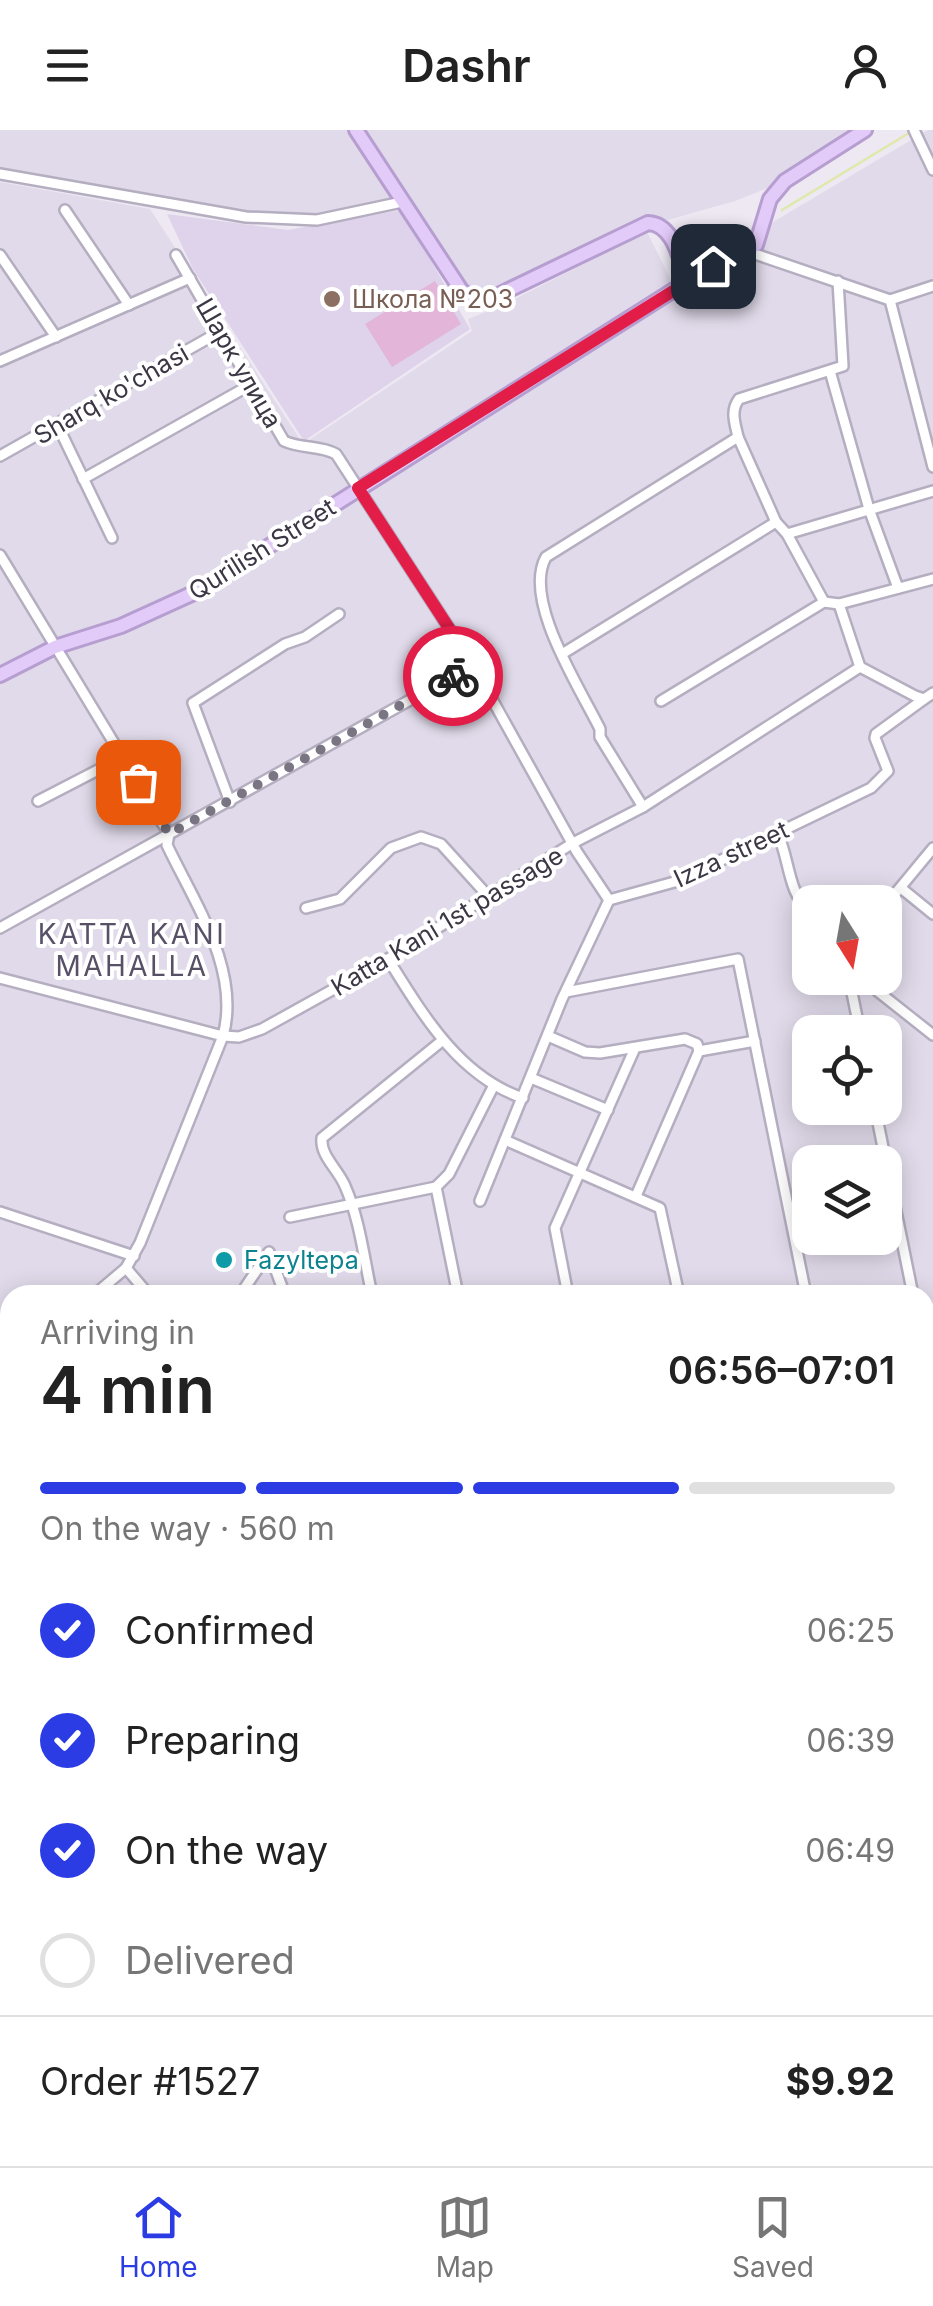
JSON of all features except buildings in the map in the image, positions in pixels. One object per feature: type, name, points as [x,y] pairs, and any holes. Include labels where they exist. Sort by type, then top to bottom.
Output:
[{"type":"street","points":[[356,130],[464,293],[480,301],[640,225],[657,223],[665,228],[674,244],[688,281]]},
{"type":"street","points":[[865,130],[785,181],[770,199],[760,239],[751,250],[890,300],[933,286]]},
{"type":"street","points":[[914,132],[933,170]]},
{"type":"street","points":[[0,174],[246,216],[316,220],[402,202]]},
{"type":"street","points":[[65,210],[129,305]]},
{"type":"street","name":"Qurilish Street","points":[[0,675],[54,647],[121,626],[198,591],[688,281],[751,250]]},
{"type":"street","points":[[0,255],[56,337]]},
{"type":"street","name":"Шарк улица","points":[[176,255],[284,441],[336,454],[473,665],[609,900]]},
{"type":"street","points":[[0,361],[190,278]]},
{"type":"street","points":[[824,602],[787,534],[776,522],[738,437],[733,416],[734,406],[740,400],[844,366],[838,281]]},
{"type":"street","points":[[890,300],[933,467]]},
{"type":"street","name":"Sharq ko'chasi","points":[[0,456],[221,331]]},
{"type":"street","points":[[830,370],[869,508],[898,588]]},
{"type":"street","points":[[83,480],[252,384]]},
{"type":"street","points":[[57,424],[112,538]]},
{"type":"street","points":[[644,807],[600,738],[600,729],[562,654],[540,592],[540,568],[546,557],[738,437]]},
{"type":"street","points":[[787,534],[933,491]]},
{"type":"street","points":[[562,654],[776,522]]},
{"type":"street","points":[[0,555],[169,834],[166,845],[214,939],[228,1004],[224,1036],[155,1212],[126,1268],[106,1285]]},
{"type":"street","points":[[660,700],[824,602],[839,604],[933,578]]},
{"type":"street","points":[[839,604],[860,667],[928,696]]},
{"type":"street","points":[[230,802],[194,703],[339,614]]},
{"type":"street","points":[[0,928],[473,665]]},
{"type":"street","name":"Katta Kani 1st passage","points":[[0,978],[224,1036],[245,1036],[388,959],[573,843],[644,807],[860,667]]},
{"type":"street","name":"Izza street","points":[[609,900],[678,881],[871,788],[888,771],[876,734],[928,696]]},
{"type":"street","points":[[38,802],[123,756]]},
{"type":"street","points":[[777,832],[787,852],[793,885]]},
{"type":"street","points":[[306,908],[340,899],[391,848],[421,837],[440,844],[489,898]]},
{"type":"street","points":[[902,887],[933,848]]},
{"type":"street","points":[[902,889],[933,914]]},
{"type":"street","points":[[480,1201],[566,992],[609,900]]},
{"type":"street","points":[[388,959],[432,1029],[493,1086],[523,1098]]},
{"type":"street","points":[[566,992],[738,959],[804,1285]]},
{"type":"street","points":[[883,995],[933,1035]]},
{"type":"street","points":[[548,1036],[586,1052],[685,1039],[697,1044],[700,1051],[636,1196]]},
{"type":"street","points":[[370,1285],[352,1203],[339,1172],[322,1152],[322,1138],[443,1040]]},
{"type":"street","points":[[700,1051],[755,1041]]},
{"type":"street","points":[[566,1285],[555,1228],[634,1048]]},
{"type":"street","points":[[531,1078],[608,1110]]},
{"type":"street","points":[[290,1218],[436,1187],[449,1174],[493,1086]]},
{"type":"street","points":[[878,1125],[910,1285]]},
{"type":"street","points":[[506,1140],[660,1208],[677,1285]]},
{"type":"street","points":[[436,1187],[456,1285]]},
{"type":"street","points":[[0,1212],[134,1256]]},
{"type":"street","points":[[247,1285],[269,1252],[281,1285]]},
{"type":"street","points":[[126,1268],[140,1285]]},
{"type":"shaded area","points":[[0,130],[865,130],[785,181],[735,201],[657,223],[475,301],[402,202],[345,216],[246,217],[0,174]]},
{"type":"shaded area","points":[[933,130],[933,1285],[0,1285],[0,182],[150,209],[303,444],[472,331],[468,319],[647,232],[681,300],[755,254],[773,222]]},
{"type":"shaded area","name":"Школа №203","points":[[402,210],[470,329],[304,441],[193,269],[167,214],[288,230]]},
{"type":"shaded area","points":[[435,281],[461,324],[392,367],[365,324]]},
{"type":"waterway","points":[[782,210],[909,133]]},
{"type":"waterway","points":[[690,264],[717,246]]},
{"type":"way so far","points":[[138,782],[169,834],[453,676]]},
{"type":"place","name":"Школа №203","points":[[332,299]]},
{"type":"place","name":"Fazyltepa","points":[[224,1260]]},
{"type":"district","name":"KATTA KANI MAHALLA","points":[[132,950]]},
{"type":"route","points":[[453,676],[473,665],[358,488],[713,266]]}]
